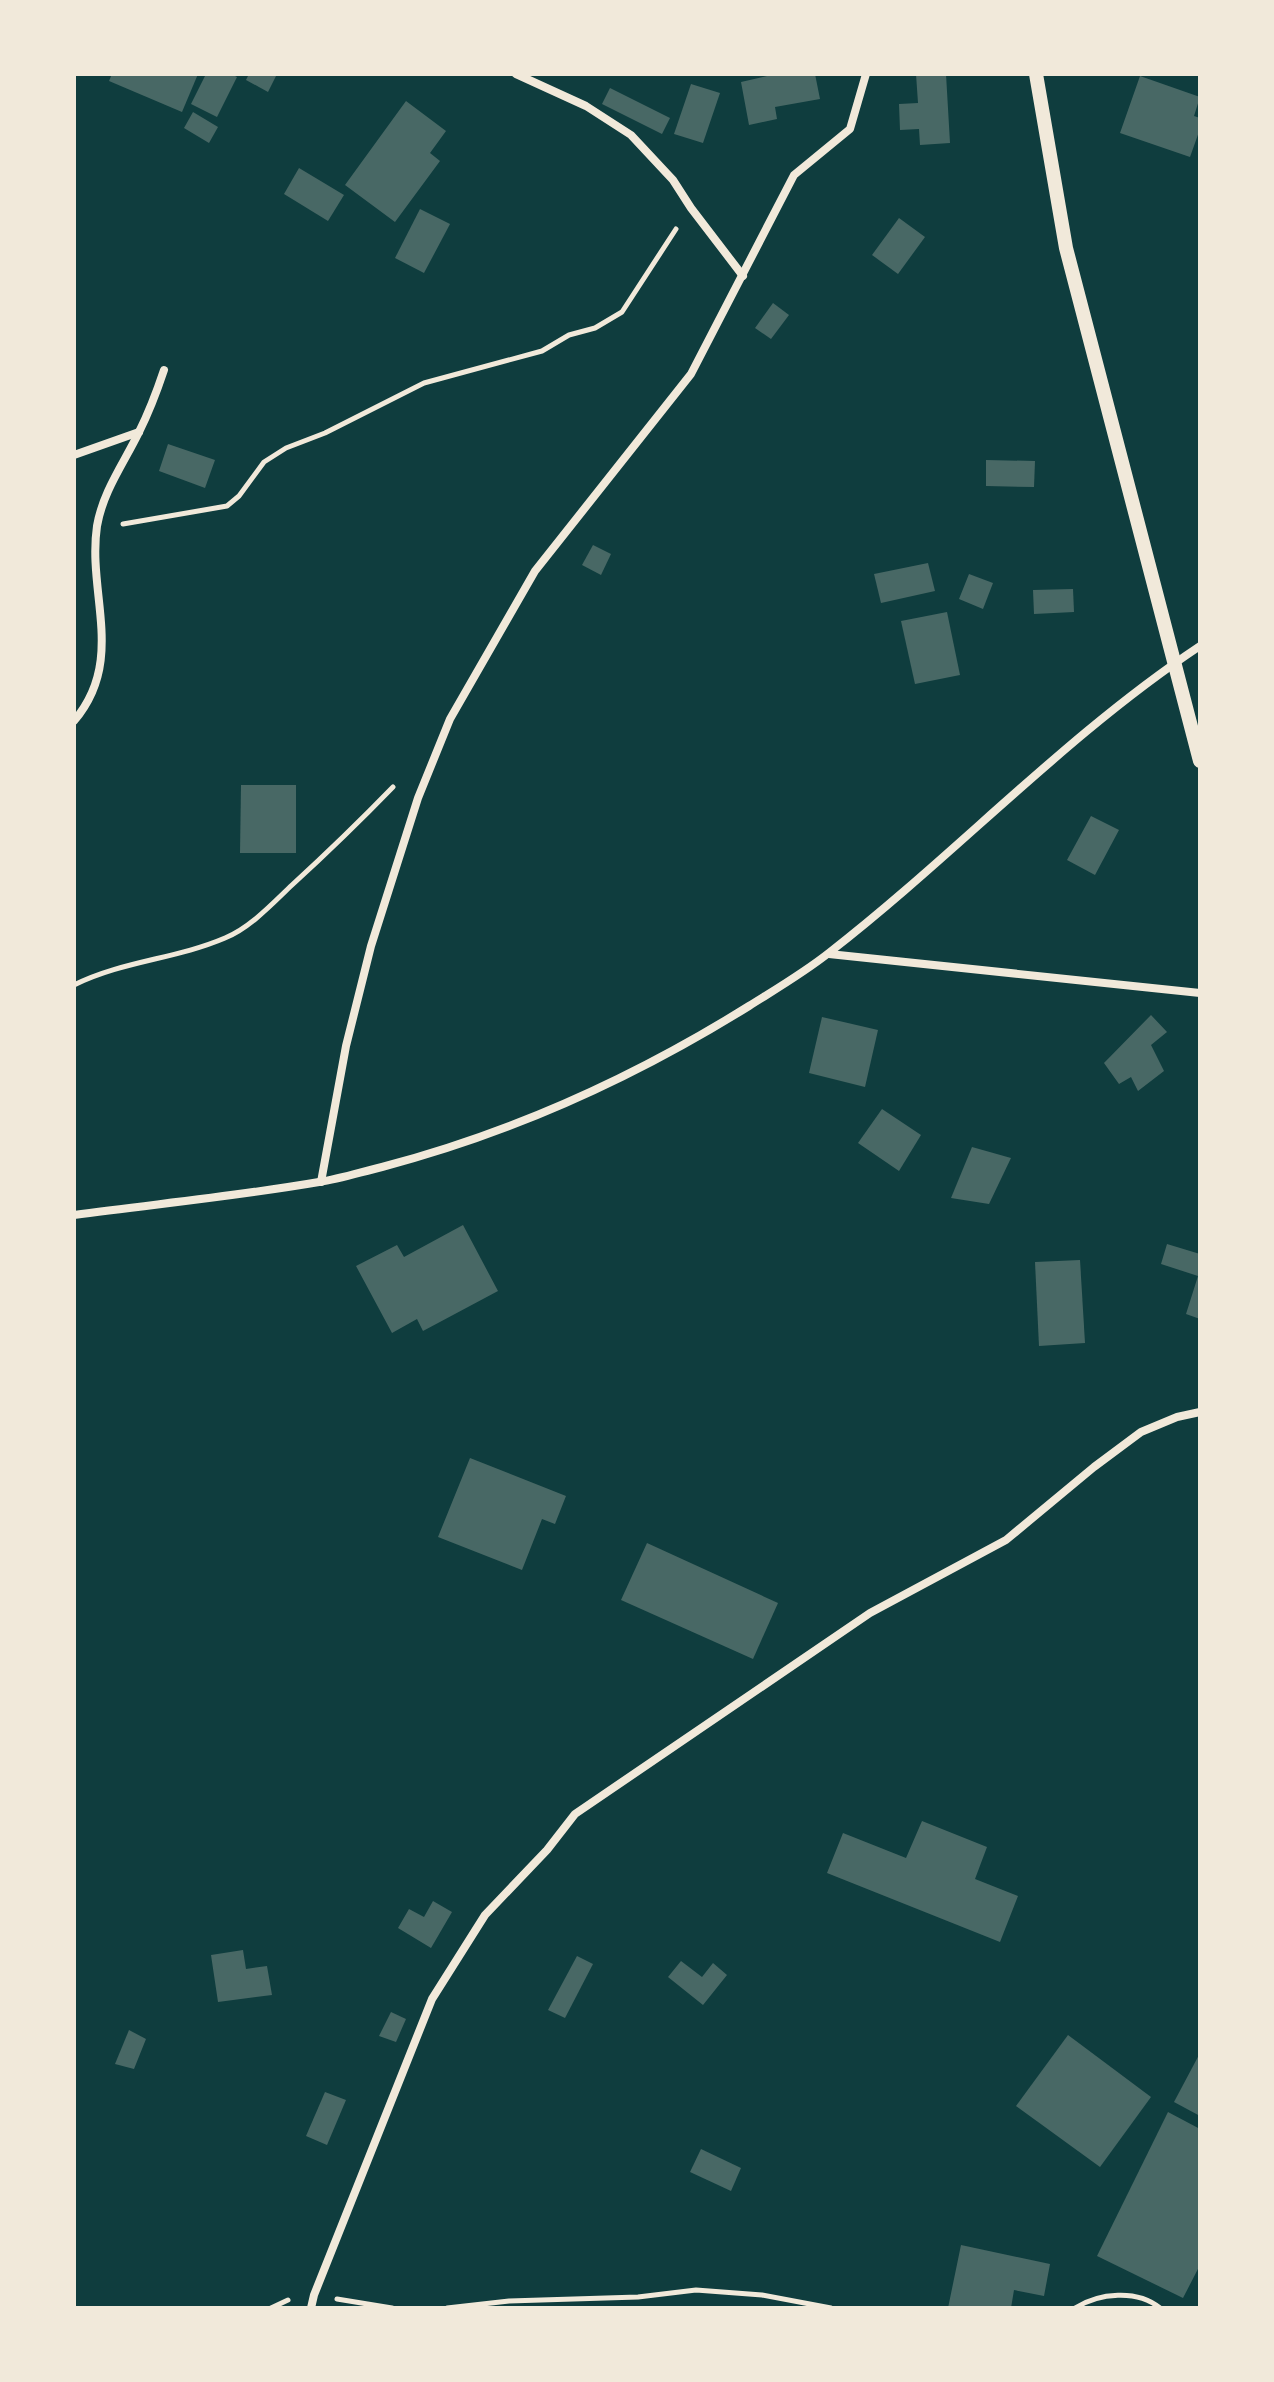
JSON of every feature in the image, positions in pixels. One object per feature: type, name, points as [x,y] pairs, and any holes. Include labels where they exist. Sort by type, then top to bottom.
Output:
[{"type":"street","points":[[516,74],[586,106],[631,135],[673,180],[743,276]]},
{"type":"street","points":[[321,1182],[346,1046],[371,946],[418,798],[450,719],[535,571],[691,374],[794,175],[850,129],[866,74]]},
{"type":"street","points":[[1036,74],[1066,248],[1200,761]]},
{"type":"street","points":[[74,721],[93,691],[99,671],[102,621],[97,528],[103,502],[139,432],[164,370]]},
{"type":"street","points":[[74,455],[139,432]]},
{"type":"street","points":[[74,1215],[321,1182],[425,1156],[499,1131],[575,1100],[711,1030],[829,954],[1046,765],[1173,663],[1200,646]]},
{"type":"street","points":[[829,954],[1200,993]]},
{"type":"street","points":[[311,2308],[432,1999],[485,1915],[547,1850],[575,1814],[870,1613],[1006,1540],[1141,1432],[1177,1417],[1200,1412]]},
{"type":"path","points":[[97,528],[227,506],[239,496],[264,462],[286,448],[325,433],[424,383],[542,351],[569,335],[595,328],[622,312],[691,208]]},
{"type":"path","points":[[74,985],[98,973],[200,949],[230,936],[268,907],[352,829],[400,779]]},
{"type":"path","points":[[447,2308],[509,2301],[638,2297],[696,2290],[762,2295],[831,2308]]},
{"type":"path","points":[[314,2295],[392,2308]]},
{"type":"path","points":[[1075,2308],[1087,2300],[1121,2295],[1149,2299],[1160,2308]]},
{"type":"building","points":[[112,74],[198,74],[182,112],[109,81]]},
{"type":"building","points":[[206,74],[231,74],[237,77],[217,117],[191,104]]},
{"type":"building","points":[[249,74],[277,74],[268,92],[246,80]]},
{"type":"building","points":[[767,74],[815,74],[820,99],[775,107],[777,119],[749,125],[741,82]]},
{"type":"building","points":[[916,74],[946,74],[950,143],[920,145],[919,129],[900,130],[899,104],[918,103]]},
{"type":"building","points":[[1140,76],[1200,97],[1194,116],[1200,118],[1200,129],[1190,157],[1120,133]]},
{"type":"building","points":[[691,84],[720,93],[703,143],[674,134]]},
{"type":"building","points":[[610,88],[670,118],[662,134],[602,104]]},
{"type":"building","points":[[406,101],[446,131],[430,153],[440,161],[395,222],[345,185]]},
{"type":"building","points":[[193,112],[218,127],[209,143],[184,128]]},
{"type":"building","points":[[299,168],[344,195],[328,221],[284,194]]},
{"type":"building","points":[[420,209],[450,224],[424,273],[395,258]]},
{"type":"building","points":[[899,218],[925,237],[898,274],[872,255]]},
{"type":"building","points":[[773,303],[789,315],[771,339],[755,328]]},
{"type":"building","points":[[168,444],[215,460],[205,488],[159,471]]},
{"type":"building","points":[[986,460],[1035,461],[1034,487],[986,486]]},
{"type":"building","points":[[593,545],[611,554],[601,575],[582,565]]},
{"type":"building","points":[[928,563],[935,591],[881,603],[874,574]]},
{"type":"building","points":[[969,574],[993,583],[983,609],[959,599]]},
{"type":"building","points":[[1073,589],[1074,612],[1034,614],[1033,590]]},
{"type":"building","points":[[947,612],[960,675],[915,684],[901,621]]},
{"type":"building","points":[[241,785],[296,785],[296,853],[240,853]]},
{"type":"building","points":[[1091,816],[1119,830],[1095,875],[1067,860]]},
{"type":"building","points":[[1151,1015],[1167,1032],[1151,1045],[1164,1071],[1138,1091],[1131,1077],[1119,1084],[1104,1063]]},
{"type":"building","points":[[822,1017],[878,1030],[865,1087],[809,1073]]},
{"type":"building","points":[[882,1109],[921,1135],[899,1171],[858,1143]]},
{"type":"building","points":[[972,1147],[1011,1158],[989,1204],[951,1198]]},
{"type":"building","points":[[463,1225],[498,1291],[423,1331],[417,1319],[392,1333],[356,1266],[397,1245],[404,1257]]},
{"type":"building","points":[[1167,1244],[1200,1254],[1200,1319],[1186,1314],[1198,1276],[1161,1264]]},
{"type":"building","points":[[1080,1260],[1085,1343],[1039,1346],[1035,1262]]},
{"type":"building","points":[[470,1458],[566,1496],[555,1524],[542,1519],[522,1570],[438,1537]]},
{"type":"building","points":[[647,1543],[778,1603],[753,1659],[621,1600]]},
{"type":"building","points":[[922,1821],[987,1847],[975,1879],[1018,1896],[1000,1942],[827,1873],[843,1833],[906,1858]]},
{"type":"building","points":[[433,1901],[452,1912],[431,1948],[398,1928],[409,1909],[424,1917]]},
{"type":"building","points":[[243,1950],[246,1969],[267,1966],[272,1995],[218,2002],[211,1955]]},
{"type":"building","points":[[577,1956],[593,1964],[565,2018],[548,2010]]},
{"type":"building","points":[[681,1961],[702,1977],[713,1963],[727,1975],[703,2005],[668,1977]]},
{"type":"building","points":[[391,2012],[406,2019],[396,2042],[379,2036]]},
{"type":"building","points":[[129,2030],[146,2039],[134,2069],[115,2064]]},
{"type":"building","points":[[1068,2035],[1151,2097],[1100,2167],[1016,2106]]},
{"type":"building","points":[[1200,2053],[1200,2116],[1174,2102]]},
{"type":"building","points":[[325,2092],[346,2100],[327,2145],[306,2136]]},
{"type":"building","points":[[1168,2112],[1200,2129],[1200,2265],[1183,2298],[1097,2256]]},
{"type":"building","points":[[701,2149],[741,2168],[731,2191],[690,2172]]},
{"type":"building","points":[[961,2245],[1050,2264],[1044,2296],[1014,2290],[1011,2308],[948,2308]]}]
